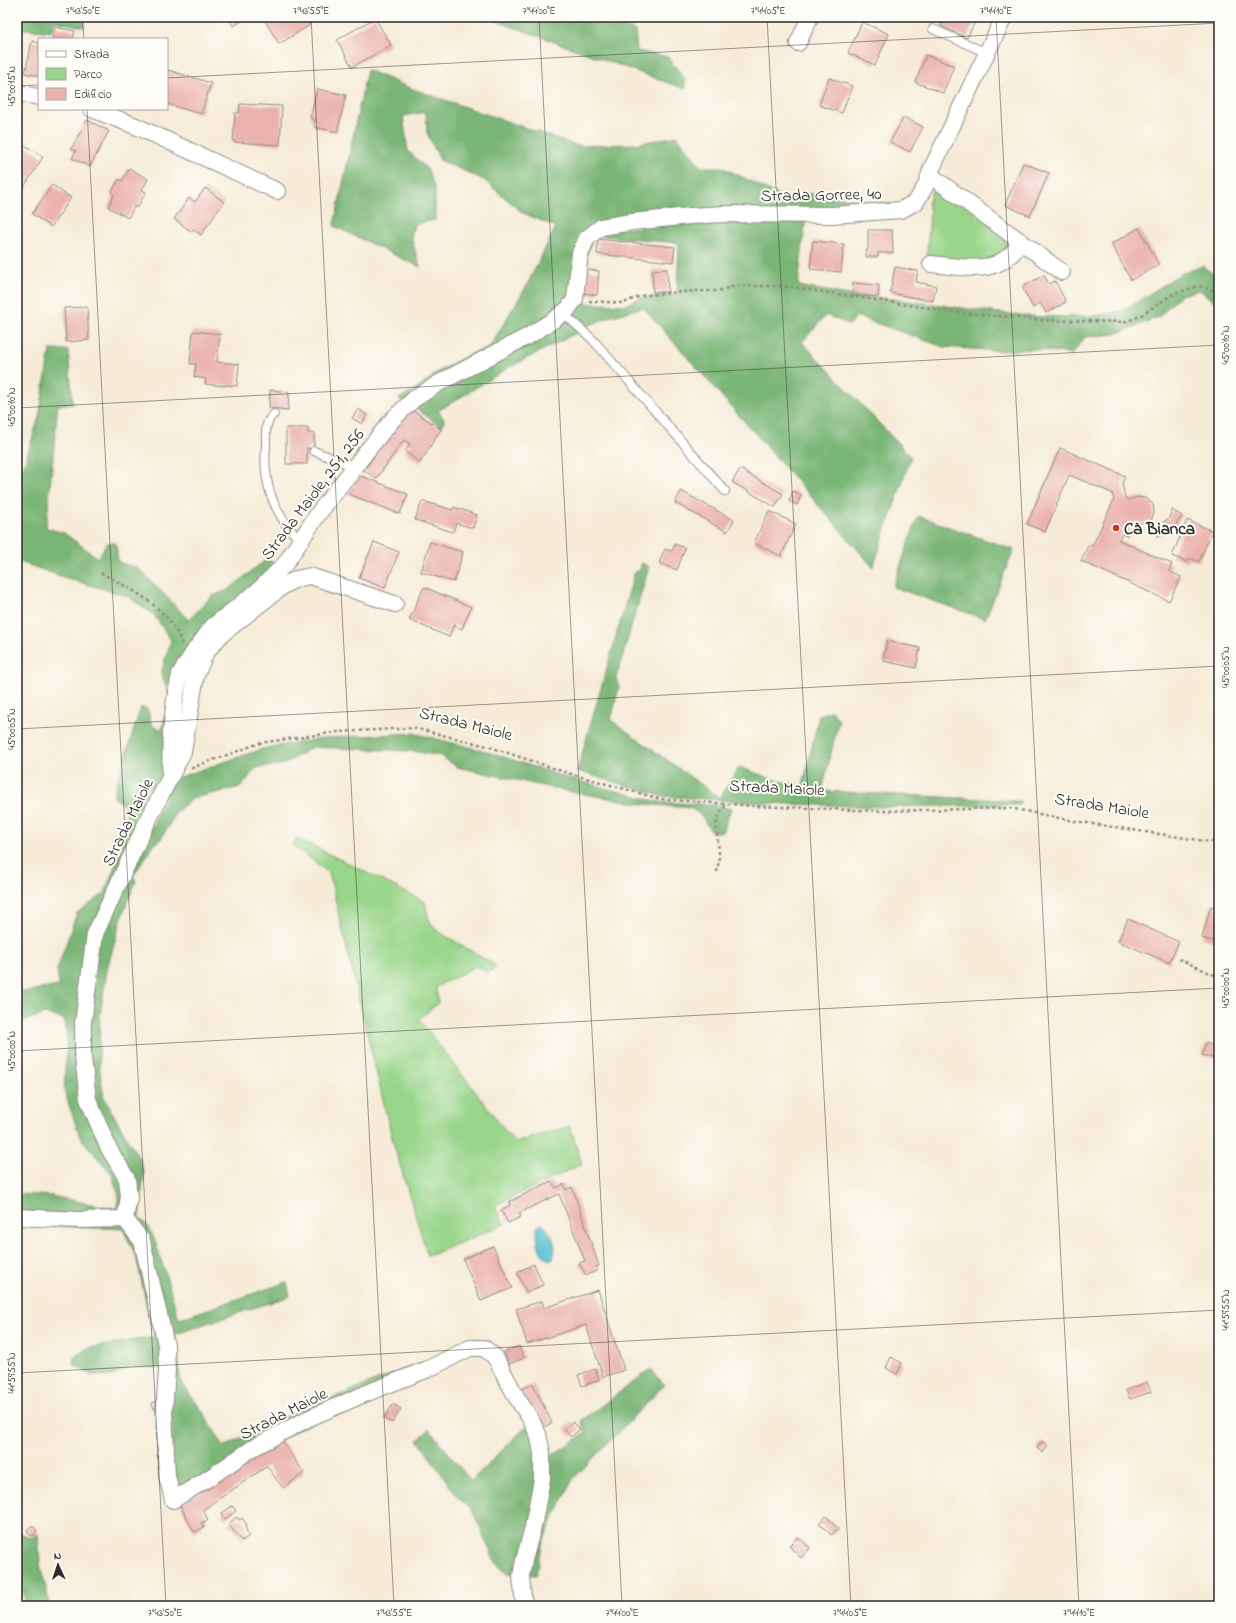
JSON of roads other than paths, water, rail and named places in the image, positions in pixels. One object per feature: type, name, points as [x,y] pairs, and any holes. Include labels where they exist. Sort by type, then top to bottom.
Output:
[{"type":"street","points":[[798,44],[810,17]]},
{"type":"street","name":"Strada Gorree, 40","points":[[575,299],[580,253],[586,238],[601,227],[632,222],[724,214],[832,215],[901,210],[916,202],[926,185],[1004,17]]},
{"type":"street","points":[[17,93],[38,97]]},
{"type":"street","points":[[95,110],[138,127],[277,191]]},
{"type":"street","points":[[930,175],[1062,272]]},
{"type":"street","points":[[931,264],[977,268],[993,266],[1006,260],[1015,252],[1021,241]]},
{"type":"street","name":"Strada Maiole, 251, 256","points":[[170,776],[171,731],[180,674],[195,650],[213,626],[260,589],[285,564],[318,514],[393,419],[414,399],[440,383],[530,335],[564,313],[575,299]]},
{"type":"street","points":[[170,776],[183,752],[196,675],[206,652],[221,635],[283,586],[296,579],[310,576],[395,604]]},
{"type":"street","name":"Strada Maiole","points":[[170,776],[95,934],[83,1023],[83,1058],[88,1099],[108,1147],[126,1179],[129,1197],[125,1219],[142,1241],[166,1345],[164,1412],[167,1476],[173,1500],[253,1448],[307,1419],[428,1369],[470,1348],[484,1348],[495,1357],[517,1398],[530,1418],[538,1434],[542,1453],[542,1479],[533,1528],[521,1576],[524,1606]]},
{"type":"street","points":[[17,1216],[78,1220],[125,1219]]},
{"type":"lane","points":[[933,29],[987,53]]},
{"type":"lane","points":[[564,313],[593,340],[725,491]]},
{"type":"lane","points":[[274,414],[266,423],[266,479],[272,500],[294,535],[301,540]]},
{"type":"lane","points":[[314,451],[355,467]]},
{"type":"water","points":[[542,1224],[549,1231],[555,1248],[553,1258],[549,1260],[542,1254],[538,1245],[537,1227]]},
{"type":"place","name":"Cà Bianca","points":[[1116,528]]}]
